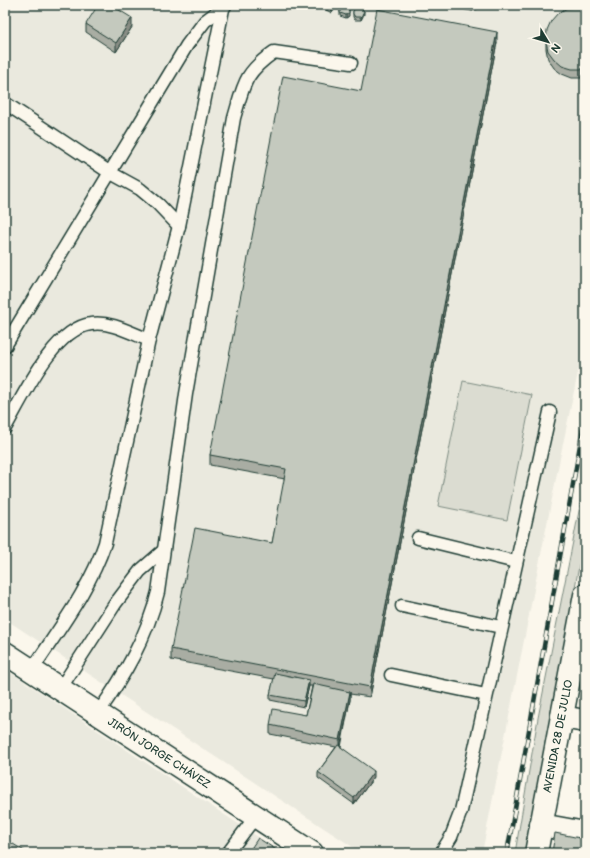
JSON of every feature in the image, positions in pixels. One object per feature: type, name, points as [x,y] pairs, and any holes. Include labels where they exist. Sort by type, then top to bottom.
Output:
[{"type":"street","name":"AVENIDA 28 DE JULIO","points":[[536,853],[585,595]]},
{"type":"street","name":"JIRÓN JORGE CHÁVEZ","points":[[5,653],[312,853]]},
{"type":"street","points":[[562,717],[585,721]]},
{"type":"street","points":[[541,825],[585,833]]},
{"type":"lane","points":[[5,346],[187,45],[205,21],[224,7]]},
{"type":"lane","points":[[32,670],[67,617],[98,565],[105,543],[149,340],[179,226],[224,7]]},
{"type":"lane","points":[[98,714],[123,677],[154,610],[158,592],[187,386],[234,118],[244,83],[256,64],[274,52],[350,63]]},
{"type":"lane","points":[[5,103],[109,172],[140,189],[158,204],[179,226]]},
{"type":"lane","points":[[5,428],[49,354],[66,335],[90,324],[115,326],[149,340]]},
{"type":"lane","points":[[440,853],[451,837],[461,811],[501,626],[550,412]]},
{"type":"lane","points":[[418,538],[516,562]]},
{"type":"lane","points":[[60,689],[115,604],[140,571],[163,551]]},
{"type":"lane","points":[[402,606],[501,626]]},
{"type":"lane","points":[[391,675],[486,695]]},
{"type":"lane","points":[[228,853],[256,816]]},
{"type":"shaded area","points":[[5,5],[585,5],[585,339],[482,853],[362,853],[5,619]]},
{"type":"shaded area","points":[[463,381],[532,395],[507,520],[438,506]]},
{"type":"shaded area","points":[[585,481],[585,534],[525,853],[515,853],[538,718]]},
{"type":"shaded area","points":[[5,669],[282,853],[5,853]]},
{"type":"building","points":[[98,5],[111,5],[132,18],[116,43],[86,24]]},
{"type":"building","points":[[326,5],[335,5],[332,10],[326,7]]},
{"type":"building","points":[[342,6],[346,6],[349,9],[349,13],[346,15],[340,13]]},
{"type":"building","points":[[357,7],[360,7],[364,11],[361,17],[355,17],[353,14],[353,11]]},
{"type":"building","points":[[567,8],[585,8],[585,68],[572,69],[562,66],[548,51],[546,41],[547,30],[551,21],[558,13]]},
{"type":"building","points":[[377,9],[497,32],[370,687],[171,649],[195,528],[272,543],[286,469],[210,455],[283,76],[361,91]]},
{"type":"building","points":[[275,673],[309,680],[304,701],[270,695]]},
{"type":"building","points":[[313,684],[350,692],[340,740],[270,725],[273,709],[306,715]]},
{"type":"building","points":[[338,745],[374,771],[354,798],[318,772]]},
{"type":"building","points":[[555,833],[585,839],[585,853],[552,853]]},
{"type":"building","points":[[258,838],[281,853],[248,853]]},
{"type":"building","points":[[5,839],[26,852],[26,853],[5,853]]},
{"type":"railway","points":[[507,853],[585,417]]}]
